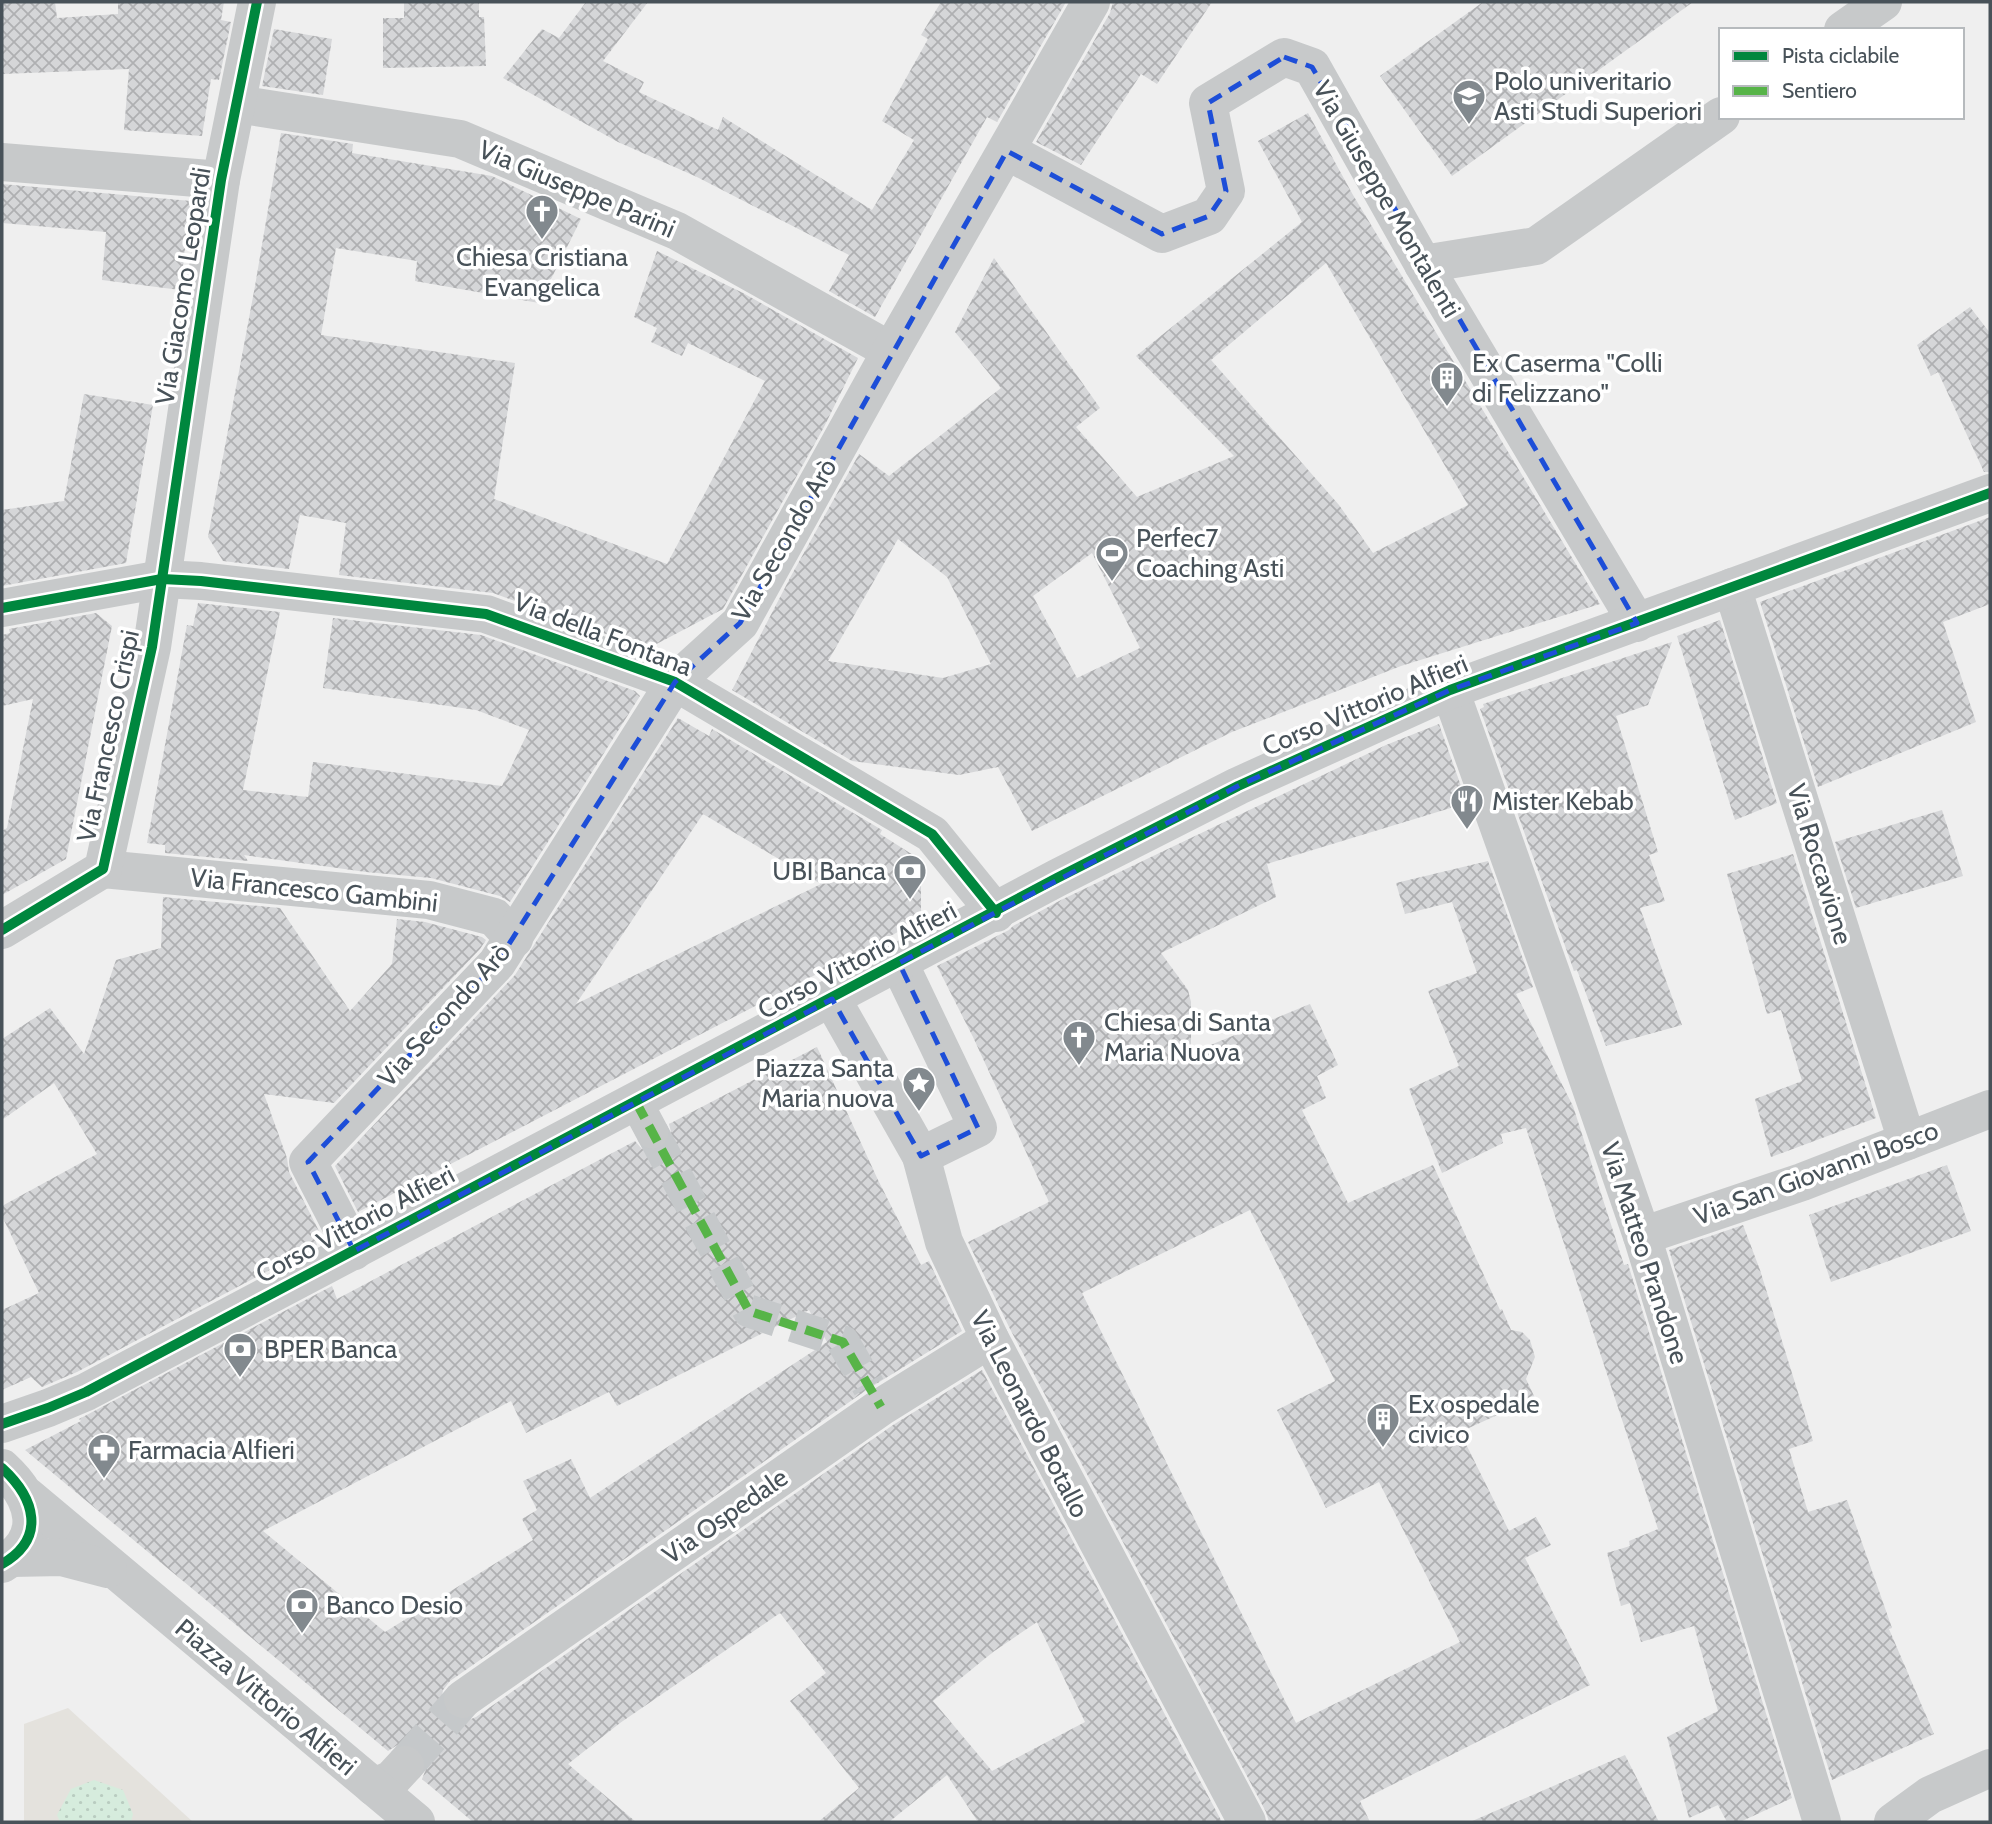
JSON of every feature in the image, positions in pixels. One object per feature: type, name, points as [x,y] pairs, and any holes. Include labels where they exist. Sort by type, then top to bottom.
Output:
[{"type":"street","name":"Via Giacomo Leopardi","points":[[162,579],[221,180],[257,2]]},
{"type":"street","name":"Via Secondo Arò","points":[[354,1251],[308,1161],[497,963],[675,682],[740,623],[891,351],[1091,2]]},
{"type":"street","points":[[1846,28],[1883,2]]},
{"type":"street","name":"Via Giuseppe Montalenti","points":[[1007,151],[1162,234],[1209,216],[1227,191],[1208,103],[1284,57],[1312,67],[1423,264],[1637,623]]},
{"type":"street","name":"Via Giuseppe Parini","points":[[237,104],[460,138],[677,231],[891,351]]},
{"type":"street","points":[[1423,264],[1536,246],[1719,117]]},
{"type":"street","points":[[2,162],[221,180]]},
{"type":"street","name":"Corso Vittorio Alfieri","points":[[2,1423],[86,1392],[354,1251],[644,1117],[832,999],[1057,878],[1238,786],[1450,691],[1990,493]]},
{"type":"street","name":"Via della Fontana","points":[[2,608],[162,579],[201,580],[486,614],[675,682],[932,834],[996,912]]},
{"type":"street","name":"Via Francesco Crispi","points":[[2,930],[103,869],[152,647],[162,579]]},
{"type":"street","name":"Via Roccavione","points":[[1732,587],[1907,1141]]},
{"type":"street","name":"Via Matteo Prandone","points":[[1450,691],[1642,1236],[1822,1822]]},
{"type":"street","name":"Via Francesco Gambini","points":[[103,869],[429,900],[494,917],[514,939]]},
{"type":"street","points":[[899,963],[978,1128],[920,1156]]},
{"type":"street","name":"Via Leonardo Botallo","points":[[832,999],[920,1156],[944,1242],[990,1339],[1247,1822]]},
{"type":"street","name":"Via San Giovanni Bosco","points":[[1642,1236],[1801,1182],[1990,1109]]},
{"type":"street","name":"Via Ospedale","points":[[463,1699],[875,1397],[990,1339]]},
{"type":"street","name":"Corso Vittorio Alfieri","points":[[12,1479],[21,1437],[48,1408]]},
{"type":"street","points":[[6,1561],[21,1549],[28,1537],[31,1523],[31,1509],[12,1479]]},
{"type":"street","name":"Piazza Vittorio Alfieri","points":[[12,1479],[117,1572],[416,1822]]},
{"type":"street","name":"Piazza Vittorio Alfieri","points":[[6,1561],[62,1557],[117,1572]]},
{"type":"street","points":[[374,1787],[392,1779],[405,1765]]},
{"type":"street","points":[[1894,1822],[1930,1795],[1990,1768]]},
{"type":"highlighted area","points":[[1284,57],[1312,67],[1637,623],[1450,690],[1238,786],[899,963],[978,1128],[921,1156],[832,999],[354,1251],[308,1162],[497,963],[675,682],[740,623],[1007,151],[1162,234],[1209,216],[1226,191],[1208,103]]},
{"type":"shaded area","points":[[68,1708],[193,1822],[24,1822],[24,1724]]},
{"type":"green space","points":[[94,1780],[123,1790],[133,1814],[131,1822],[60,1822],[57,1815],[71,1789]]},
{"type":"building","points":[[2,2],[55,2],[57,18],[118,14],[118,2],[224,2],[221,20],[231,22],[219,80],[211,79],[202,136],[124,130],[129,69],[2,74]]},
{"type":"building","points":[[404,2],[479,2],[479,17],[484,17],[486,66],[383,68],[383,18],[404,18]]},
{"type":"building","points":[[586,2],[648,2],[603,61],[644,82],[639,92],[718,130],[723,117],[872,210],[914,140],[882,121],[928,39],[921,35],[941,2],[1066,2],[997,122],[987,117],[875,317],[829,291],[849,255],[697,177],[618,142],[503,78],[542,29],[559,38]]},
{"type":"building","points":[[1113,2],[1212,2],[1157,84],[1141,74],[1081,165],[1036,142],[1110,13]]},
{"type":"building","name":"Polo univeritario Asti Studi Superiori","points":[[1483,2],[1693,2],[1452,176],[1380,76]]},
{"type":"building","points":[[274,29],[332,39],[323,95],[262,86]]},
{"type":"building","points":[[1308,113],[1353,195],[1600,604],[1401,666],[1232,732],[1032,831],[998,767],[959,775],[852,761],[732,690],[859,454],[889,476],[1001,388],[955,332],[994,258],[1100,408],[1076,427],[1137,497],[1234,456],[1136,356],[1302,222],[1258,141]],"holes":[[[1326,263],[1468,505],[1373,553],[1339,505],[1211,360]],[[898,539],[947,577],[991,664],[943,678],[828,661]],[[1092,553],[1140,648],[1077,678],[1033,596]]]},
{"type":"building","points":[[281,133],[353,144],[352,153],[492,176],[581,219],[539,303],[415,281],[417,261],[336,248],[321,335],[515,363],[494,499],[667,564],[765,381],[688,343],[682,356],[651,342],[657,328],[634,317],[657,251],[743,293],[858,358],[824,427],[723,609],[647,649],[493,593],[339,575],[346,523],[300,515],[289,569],[223,561],[208,537]]},
{"type":"building","points":[[2,184],[191,201],[180,290],[102,280],[106,232],[2,223]]},
{"type":"building","points":[[1970,307],[1990,333],[1990,472],[1984,472],[1938,372],[1931,376],[1917,345]]},
{"type":"building","points":[[84,394],[153,405],[126,563],[2,586],[2,510],[64,501]]},
{"type":"building","points":[[1990,517],[1990,604],[1943,622],[1976,722],[1818,787],[1760,602]]},
{"type":"building","points":[[198,603],[280,612],[243,790],[308,797],[313,762],[502,786],[529,730],[476,710],[323,688],[333,618],[481,635],[635,691],[640,696],[510,902],[500,896],[431,878],[244,855],[248,861],[165,853],[165,845],[147,843],[187,625],[193,626]]},
{"type":"building","points":[[96,613],[112,626],[66,859],[2,895],[2,831],[7,828],[33,699],[2,706],[2,635],[10,633],[9,629]]},
{"type":"building","points":[[1720,620],[1777,803],[1735,820],[1677,636]]},
{"type":"building","points":[[1672,642],[1648,705],[1616,716],[1658,852],[1649,855],[1665,901],[1640,908],[1682,1025],[1606,1046],[1577,970],[1574,971],[1480,709],[1484,707],[1483,704]]},
{"type":"building","points":[[678,718],[709,736],[712,729],[882,830],[880,834],[921,860],[921,920],[358,1212],[335,1166],[515,975]],"holes":[[[703,814],[821,884],[576,1004]]]},
{"type":"building","points":[[1439,724],[1467,803],[1267,864],[1276,897],[1161,953],[1188,990],[1191,1002],[1191,1053],[1310,1004],[1338,1065],[1317,1076],[1326,1098],[1302,1110],[1348,1203],[1433,1165],[1500,1310],[1502,1309],[1511,1330],[1522,1332],[1530,1340],[1535,1357],[1526,1379],[1535,1398],[1460,1432],[1509,1531],[1536,1517],[1551,1545],[1525,1558],[1590,1685],[1360,1801],[1370,1822],[1269,1822],[1010,1329],[968,1242],[1049,1202],[937,966],[1061,900],[1386,745]],"holes":[[[1250,1210],[1335,1381],[1277,1410],[1326,1508],[1379,1482],[1460,1642],[1296,1723],[1082,1293]]]},
{"type":"building","points":[[1942,810],[1963,876],[1856,908],[1835,842]]},
{"type":"building","points":[[1793,854],[1876,1118],[1771,1157],[1755,1099],[1802,1081],[1781,1010],[1767,1014],[1727,874]]},
{"type":"building","points":[[1488,861],[1533,987],[1516,994],[1573,1106],[1624,1265],[1628,1264],[1792,1798],[1740,1822],[1727,1822],[1718,1805],[1689,1818],[1667,1737],[1718,1711],[1694,1626],[1641,1642],[1630,1603],[1621,1606],[1607,1553],[1630,1546],[1629,1541],[1658,1529],[1526,1128],[1501,1134],[1503,1143],[1442,1173],[1409,1089],[1459,1066],[1428,991],[1477,973],[1452,902],[1405,914],[1396,883]]},
{"type":"building","points":[[163,897],[280,908],[350,1011],[392,964],[397,919],[425,922],[486,940],[334,1103],[264,1094],[287,1158],[289,1172],[320,1233],[314,1236],[317,1245],[77,1372],[42,1387],[31,1377],[2,1390],[2,1310],[39,1293],[2,1216],[2,1206],[97,1154],[54,1083],[2,1120],[2,1039],[50,1008],[84,1054],[116,960],[161,948]]},
{"type":"building","points":[[817,1047],[878,1180],[921,1265],[929,1261],[962,1331],[868,1389],[450,1681],[443,1690],[441,1702],[445,1711],[454,1719],[466,1721],[476,1717],[893,1425],[982,1370],[1222,1822],[978,1822],[947,1775],[889,1822],[818,1822],[859,1788],[790,1701],[826,1673],[780,1613],[620,1723],[568,1764],[636,1822],[473,1822],[422,1779],[426,1759],[419,1749],[411,1744],[399,1744],[388,1751],[25,1450],[332,1286],[337,1299],[635,1141],[642,1149],[660,1149],[669,1142],[669,1124]],"holes":[[[809,1310],[827,1342],[590,1498],[571,1459],[523,1481],[537,1510],[522,1519],[533,1540],[385,1632],[263,1531],[511,1401],[526,1433],[609,1392],[617,1406]],[[1037,1622],[1085,1722],[992,1771],[933,1701],[993,1652]]]},
{"type":"building","points":[[1947,1165],[1971,1231],[1831,1282],[1809,1215]]},
{"type":"building","points":[[1743,1225],[1760,1270],[1813,1441],[1789,1449],[1808,1512],[1847,1500],[1892,1628],[1889,1629],[1934,1734],[1832,1780],[1669,1250]]},
{"type":"building","points":[[1625,1755],[1659,1822],[1470,1822]]},
{"type":"tunnel","points":[[652,1132],[749,1311],[843,1342],[869,1387]]},
{"type":"tunnel","points":[[405,1765],[463,1699]]},
{"type":"marked path","points":[[636,1102],[749,1311],[843,1342],[881,1407]]},
{"type":"cycle path","points":[[2,930],[103,869],[152,647],[221,180],[257,2]]},
{"type":"cycle path","points":[[2,1424],[86,1392],[1057,878],[1238,786],[1450,690],[1990,493]]},
{"type":"cycle path","points":[[2,608],[162,579],[201,581],[486,614],[675,682],[932,834],[996,913]]},
{"type":"cycle path","points":[[2,1468],[22,1492],[31,1518],[26,1542],[2,1564]]},
{"type":"place","name":"Polo univeritario Asti Studi Superiori","points":[[1469,126]]},
{"type":"place","name":"Chiesa Cristiana Evangelica","points":[[542,241]]},
{"type":"place","name":"Ex Caserma \"Colli di Felizzano\"","points":[[1447,408]]},
{"type":"place","name":"Perfec7 Coaching Asti","points":[[1112,583]]},
{"type":"place","name":"Mister Kebab","points":[[1467,831]]},
{"type":"place","name":"UBI Banca","points":[[910,901]]},
{"type":"place","name":"Chiesa di Santa Maria Nuova","points":[[1079,1067]]},
{"type":"place","name":"Piazza Santa Maria nuova","points":[[919,1113]]},
{"type":"place","name":"BPER Banca","points":[[240,1379]]},
{"type":"place","name":"Ex ospedale civico","points":[[1383,1449]]},
{"type":"place","name":"Farmacia Alfieri","points":[[104,1480]]},
{"type":"place","name":"Banco Desio","points":[[302,1635]]}]
